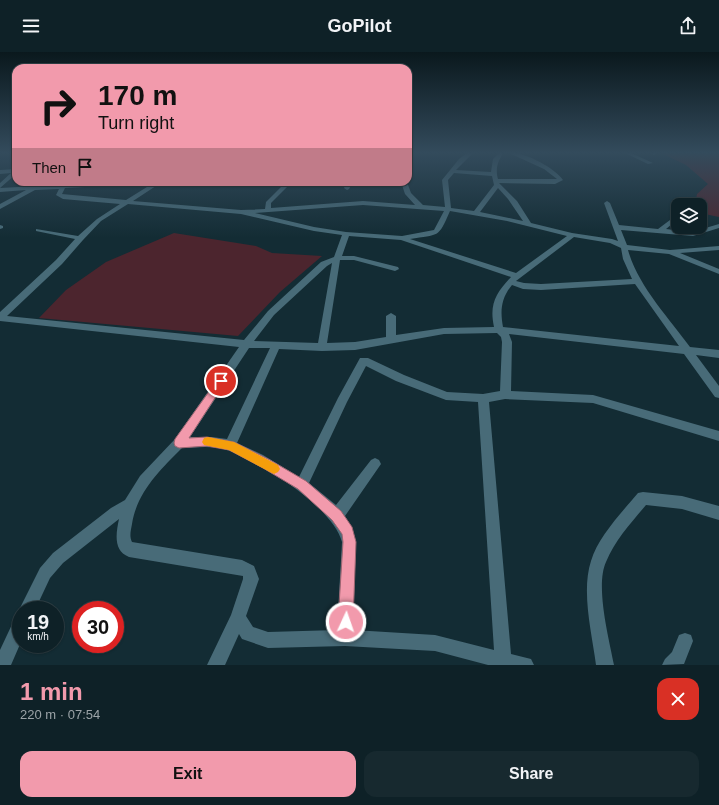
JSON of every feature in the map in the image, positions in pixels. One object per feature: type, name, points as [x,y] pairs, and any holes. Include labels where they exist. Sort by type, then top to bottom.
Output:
[{"type":"street","points":[[402,238],[436,232],[439,229],[448,209],[445,182]]},
{"type":"street","points":[[476,214],[495,182]]},
{"type":"street","points":[[497,182],[517,205],[528,224]]},
{"type":"street","points":[[543,182],[556,182]]},
{"type":"street","points":[[0,207],[41,186]]},
{"type":"street","points":[[63,186],[59,195],[63,198],[241,212],[314,229],[346,234],[402,238],[426,247],[474,260],[513,279],[523,286],[547,287],[637,281]]},
{"type":"street","points":[[0,318],[59,262],[80,238],[104,216],[153,186]]},
{"type":"street","points":[[268,210],[268,203],[285,186]]},
{"type":"street","points":[[405,186],[408,194],[421,207]]},
{"type":"street","points":[[0,190],[35,188]]},
{"type":"street","points":[[241,212],[312,208],[363,203],[448,209],[528,224],[572,235],[612,241],[624,247],[670,252],[719,248]]},
{"type":"street","points":[[607,203],[624,247],[627,259],[637,281],[719,394]]},
{"type":"street","points":[[660,231],[671,222]]},
{"type":"street","points":[[616,227],[693,234],[719,226]]},
{"type":"street","points":[[38,230],[80,238]]},
{"type":"street","points":[[322,347],[337,258],[346,234]]},
{"type":"street","points":[[504,395],[507,338],[499,330],[496,314],[500,298],[504,289],[513,279],[572,235]]},
{"type":"street","points":[[670,252],[719,272]]},
{"type":"street","points":[[216,665],[238,618],[251,579],[249,571],[242,567],[129,550],[123,544],[122,536],[129,505],[137,491],[179,443],[246,344],[271,313],[324,264],[337,258],[359,258],[395,269]]},
{"type":"street","points":[[391,316],[391,340]]},
{"type":"street","points":[[0,318],[246,344],[322,347],[355,346],[444,332],[499,330],[719,354]]},
{"type":"street","points":[[230,445],[276,345]]},
{"type":"street","points":[[355,346],[364,361],[400,378],[446,396],[483,398],[504,395],[593,399],[719,436]]},
{"type":"street","points":[[302,485],[342,401],[364,361]]},
{"type":"street","points":[[483,398],[503,663]]},
{"type":"street","points":[[179,443],[207,442],[230,445],[302,485],[336,515],[348,531],[349,542],[345,638]]},
{"type":"street","points":[[336,515],[375,464]]},
{"type":"street","points":[[605,665],[594,590],[595,576],[598,561],[616,529],[643,498],[661,498],[683,501],[719,513]]},
{"type":"street","points":[[31,601],[45,573],[58,558],[116,513],[129,505]]},
{"type":"street","points":[[238,618],[248,633],[268,640],[345,638],[435,643],[470,650],[503,663],[525,665]]},
{"type":"street","points":[[671,665],[678,658],[685,641]]},
{"type":"street","points":[[2,665],[12,643]]},
{"type":"shaded area","points":[[705,182],[719,182],[719,217],[707,214],[707,198],[696,198],[697,194],[708,184]]},
{"type":"shaded area","points":[[174,233],[256,246],[272,253],[322,256],[280,292],[238,336],[39,318],[66,290],[106,262]]},
{"type":"slow traffic","points":[[208,442],[230,445],[274,469]]},
{"type":"route","points":[[221,381],[179,443],[207,442],[230,445],[302,485],[336,515],[348,531],[349,542],[346,622]]}]
